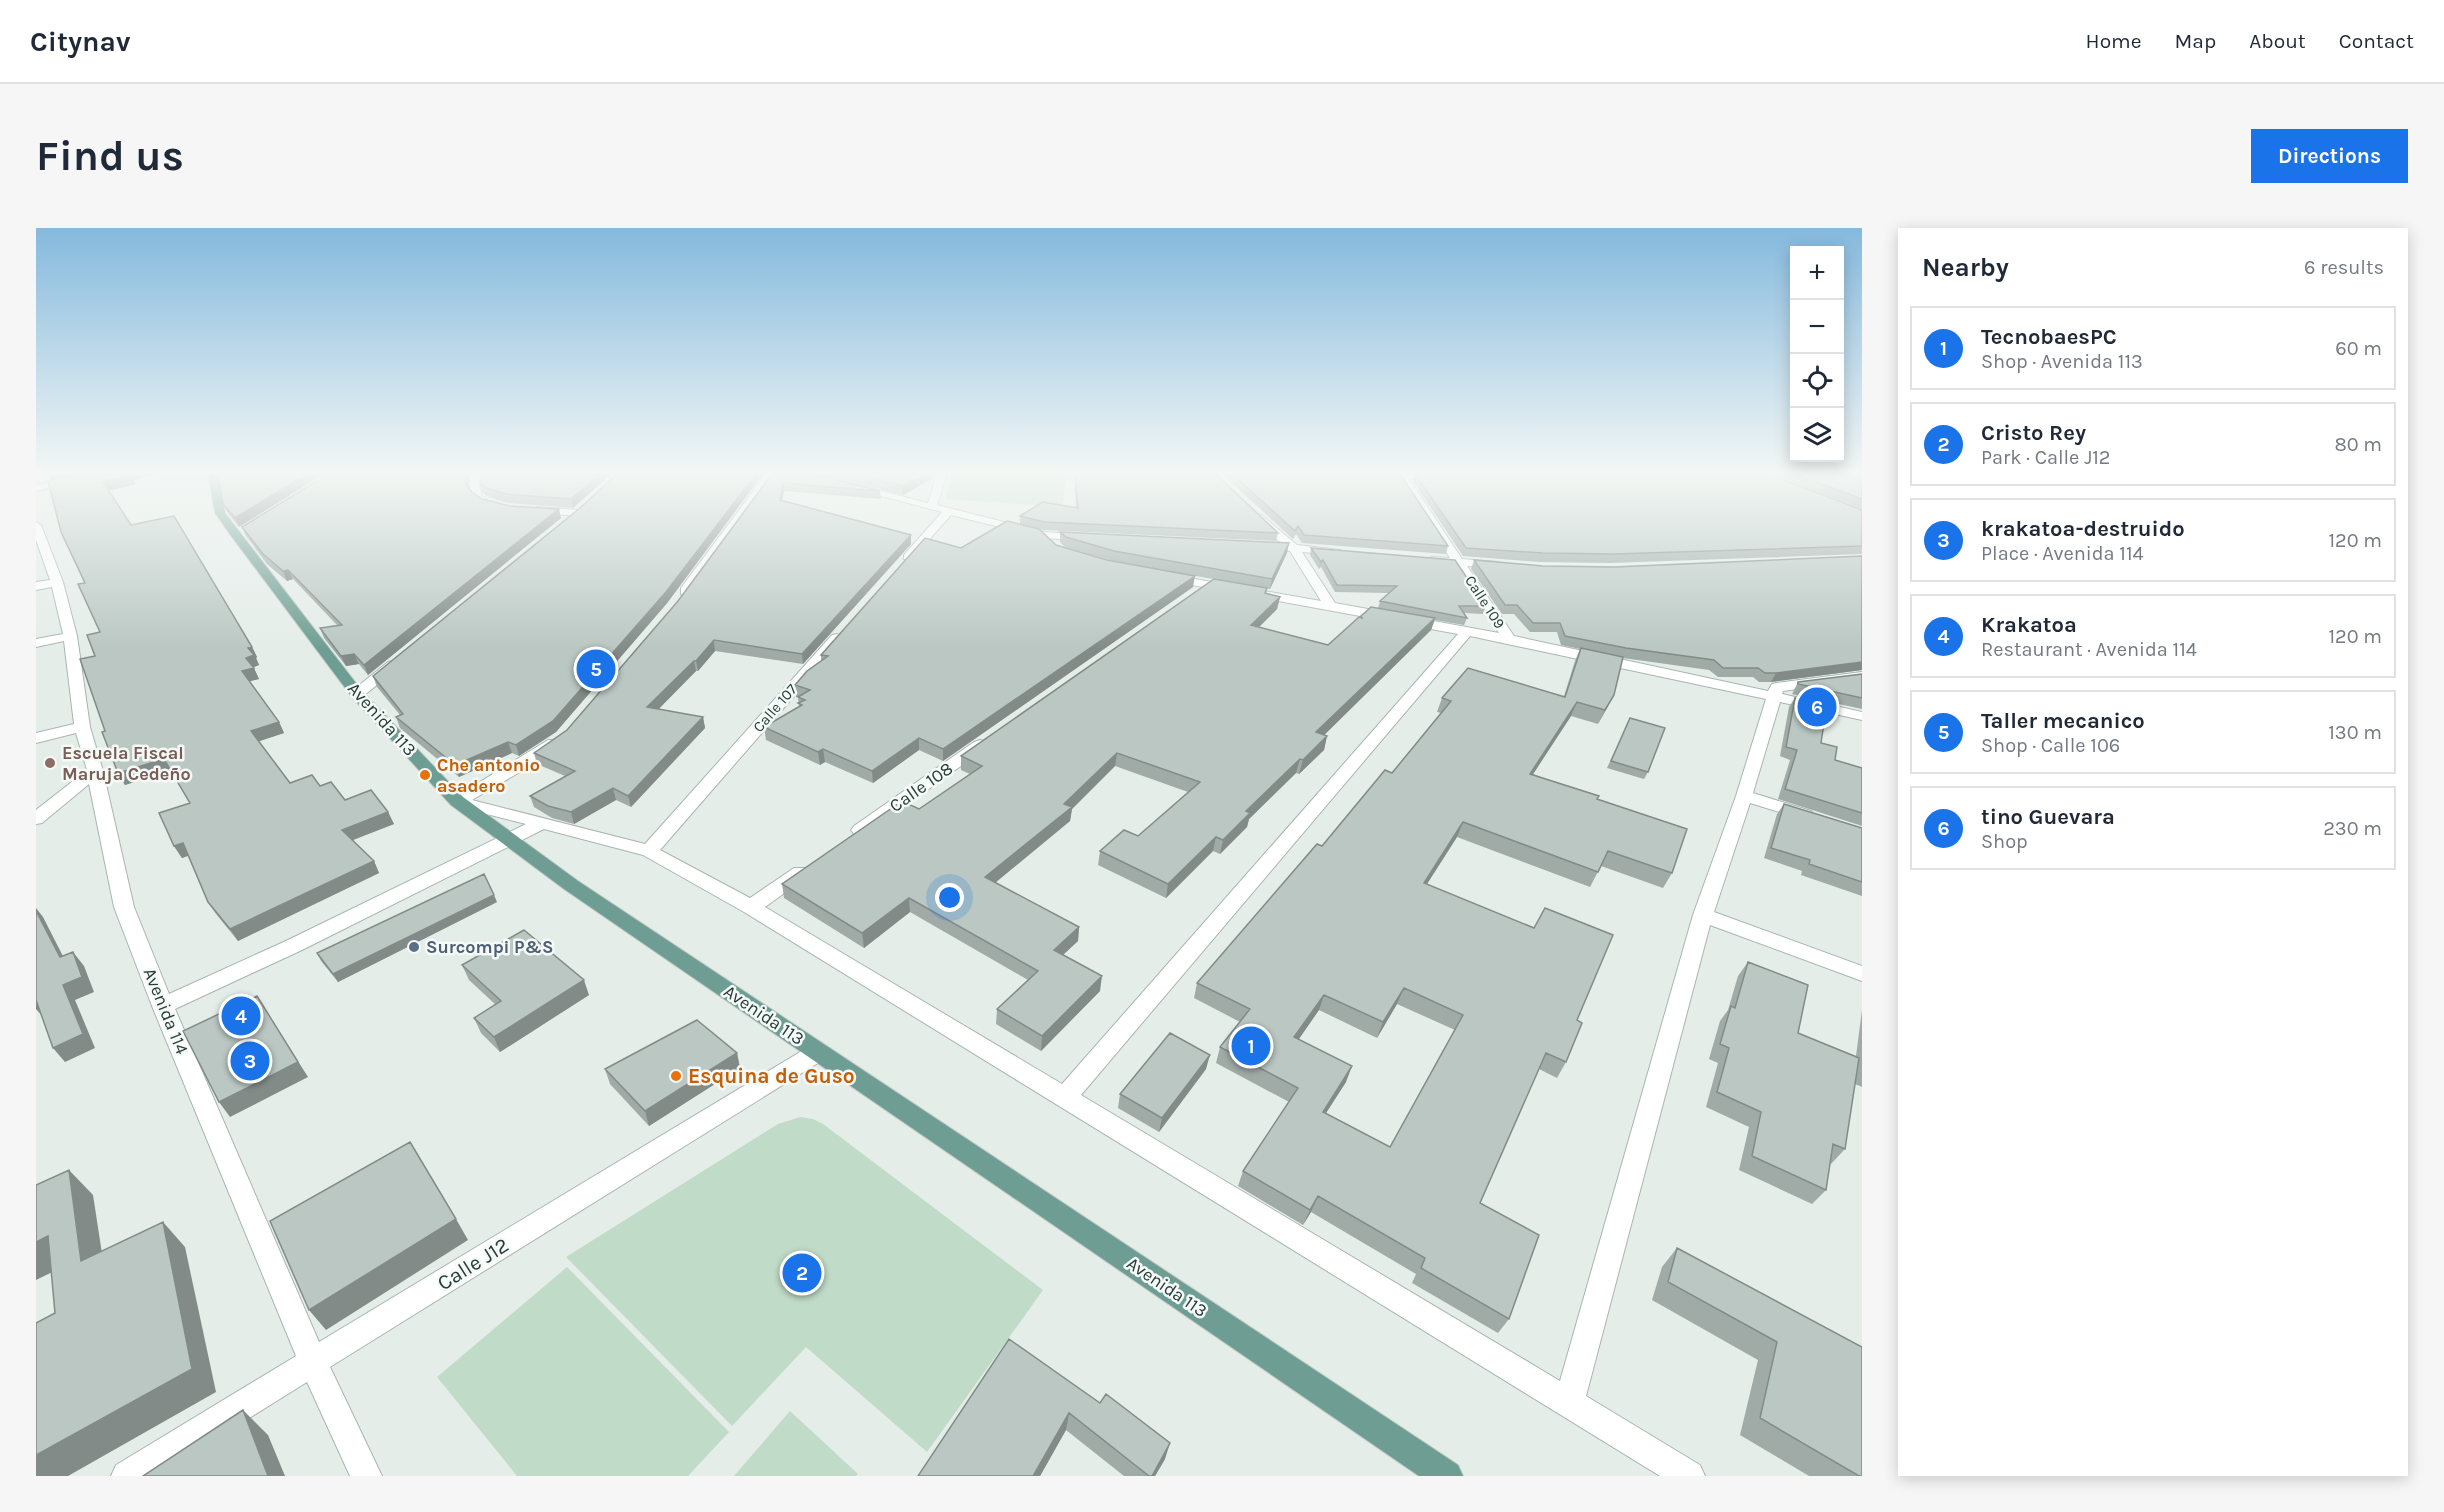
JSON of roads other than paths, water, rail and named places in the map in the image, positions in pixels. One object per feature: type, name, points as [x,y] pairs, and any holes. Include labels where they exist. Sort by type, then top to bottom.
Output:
[{"type":"main road","name":"Avenida 113","points":[[241,532],[357,694],[457,801],[507,840],[1447,1476]]},
{"type":"street","points":[[674,606],[728,532]]},
{"type":"street","points":[[902,564],[930,532]]},
{"type":"street","points":[[1033,532],[1095,538]]},
{"type":"street","points":[[1276,532],[1293,548],[1329,604]]},
{"type":"street","name":"Calle 109","points":[[1440,532],[1509,639]]},
{"type":"street","points":[[1044,535],[1060,551]]},
{"type":"street","name":"Avenida 114","points":[[39,541],[57,582],[70,636],[82,727],[95,771],[124,907],[163,1006],[313,1363],[366,1476]]},
{"type":"street","points":[[1258,546],[1352,553]]},
{"type":"street","points":[[1424,559],[1506,566]]},
{"type":"street","points":[[1154,574],[1329,604],[1509,639],[1862,716]]},
{"type":"street","points":[[36,586],[57,582]]},
{"type":"street","points":[[1190,598],[1209,584]]},
{"type":"street","name":"Calle 107","points":[[649,851],[846,627]]},
{"type":"street","points":[[1065,1097],[1467,631]]},
{"type":"street","points":[[36,643],[70,636]]},
{"type":"street","points":[[357,694],[401,658]]},
{"type":"street","points":[[1569,1402],[1703,915],[1744,796],[1777,687],[1862,676]]},
{"type":"street","points":[[36,738],[82,727]]},
{"type":"street","name":"Calle 108","points":[[849,838],[995,735]]},
{"type":"street","points":[[457,801],[536,756],[563,737]]},
{"type":"street","points":[[36,819],[95,771]]},
{"type":"street","points":[[1744,796],[1819,820]]},
{"type":"street","points":[[457,801],[649,851],[751,907],[1689,1476]]},
{"type":"street","points":[[163,1006],[295,945],[542,823]]},
{"type":"street","points":[[751,907],[810,866]]},
{"type":"street","points":[[1703,915],[1862,974]]},
{"type":"street","name":"Calle J12","points":[[128,1476],[818,1052]]},
{"type":"place","name":"Taller mecanico","points":[[596,669]]},
{"type":"place","name":"tino Guevara","points":[[1817,707]]},
{"type":"place","name":"Escuela Fiscal Maruja Cedeño","points":[[50,763]]},
{"type":"place","name":"Che antonio asadero","points":[[425,775]]},
{"type":"place","name":"Surcompi P&S","points":[[414,947]]},
{"type":"place","name":"Krakatoa","points":[[241,1016]]},
{"type":"place","name":"TecnobaesPC","points":[[1251,1046]]},
{"type":"place","name":"krakatoa-destruido","points":[[250,1061]]},
{"type":"place","name":"Esquina de Guso","points":[[676,1076]]},
{"type":"place","name":"Cristo Rey","points":[[802,1273]]}]
